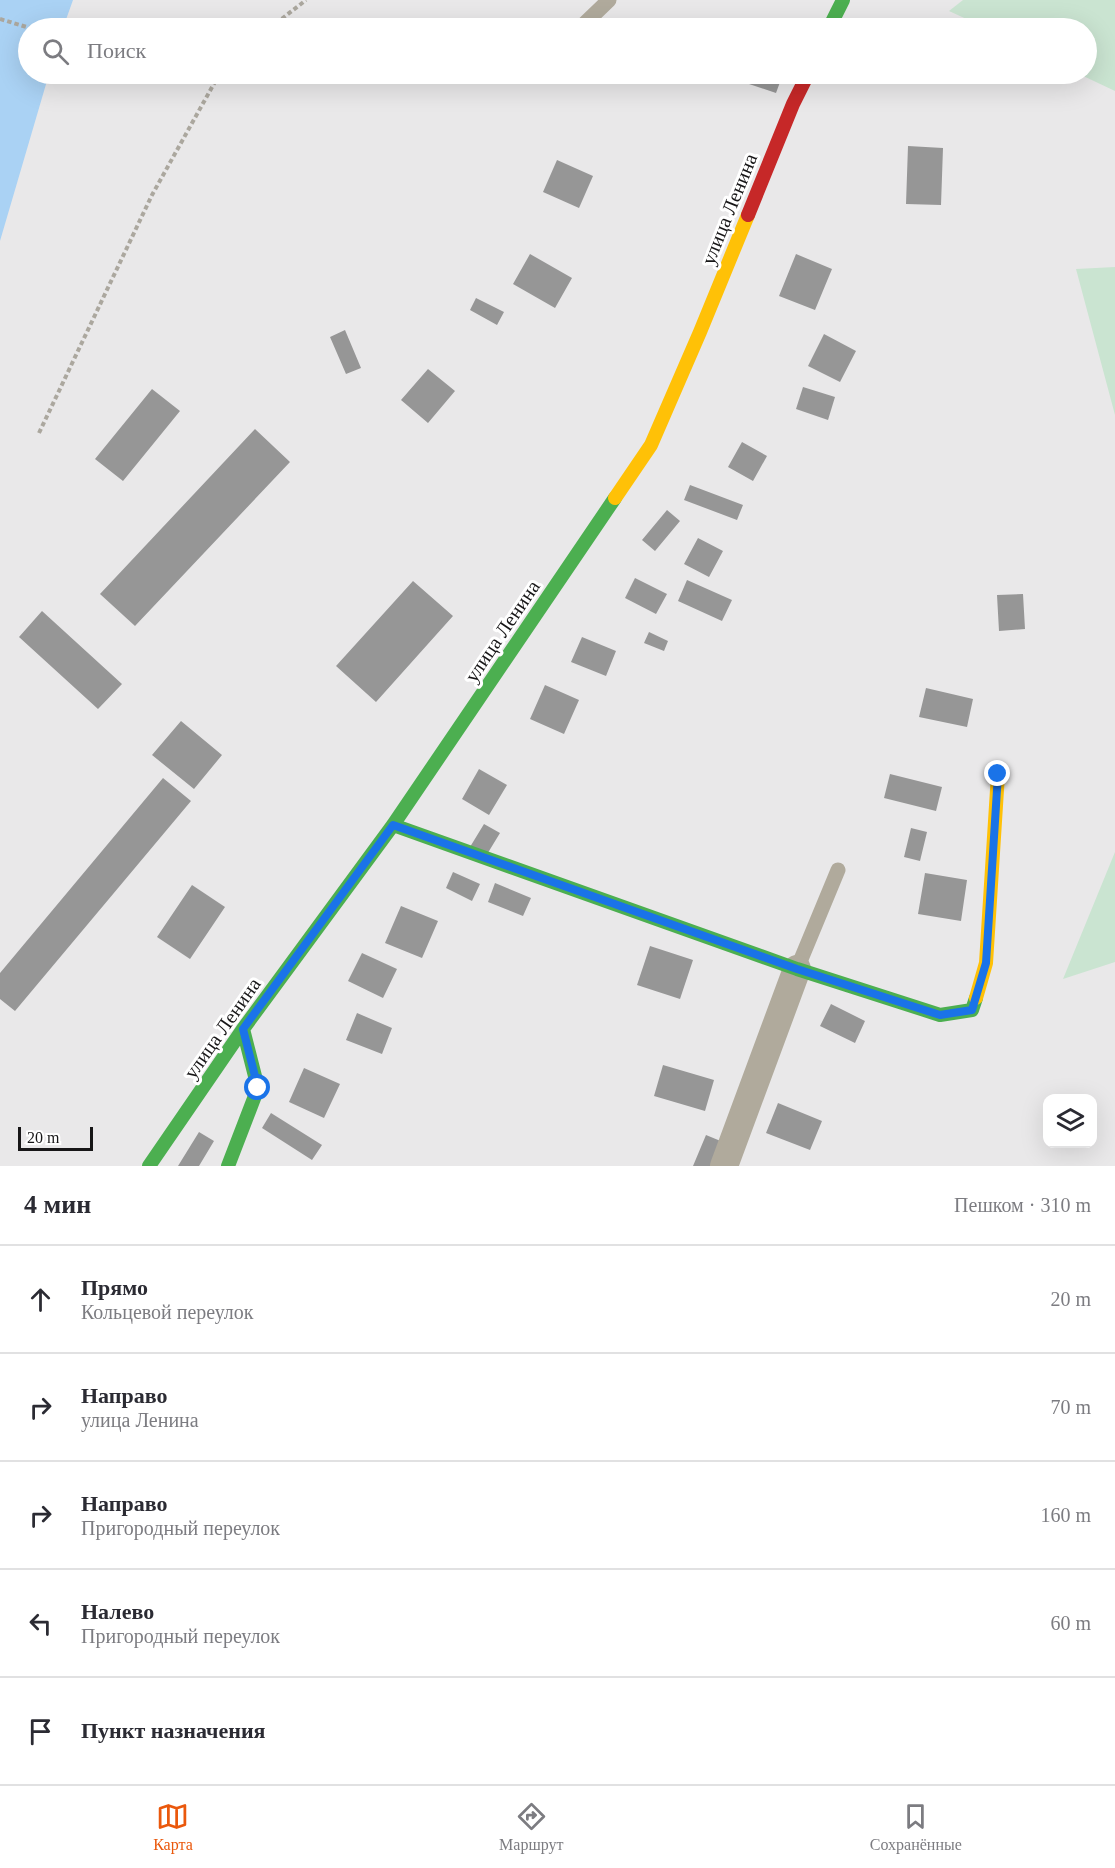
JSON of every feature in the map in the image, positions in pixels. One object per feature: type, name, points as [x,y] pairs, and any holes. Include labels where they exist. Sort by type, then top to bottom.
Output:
[{"type":"main road","points":[[834,18],[843,0]]},
{"type":"main road","name":"улица Ленина","points":[[149,1166],[243,1029],[393,825],[651,445],[803,84]]},
{"type":"main road","points":[[393,825],[797,969],[940,1015],[972,1010],[986,963],[998,774]]},
{"type":"main road","points":[[228,1166],[258,1088],[243,1029]]},
{"type":"street","points":[[724,1166],[797,969]]},
{"type":"lane","points":[[590,18],[609,0]]},
{"type":"lane","points":[[797,969],[838,870]]},
{"type":"path","points":[[283,18],[306,0]]},
{"type":"path","points":[[0,19],[18,24]]},
{"type":"path","points":[[39,433],[152,195],[214,84]]},
{"type":"green space","points":[[963,0],[1115,0],[1115,91],[1097,82],[1097,18],[964,18],[949,11]]},
{"type":"green space","points":[[1115,267],[1115,415],[1076,269]]},
{"type":"green space","points":[[1115,852],[1115,962],[1063,979]]},
{"type":"water","points":[[0,0],[73,0],[67,18],[18,18],[18,84],[46,84],[0,241]]},
{"type":"building","points":[[749,84],[779,84],[776,93]]},
{"type":"building","points":[[908,146],[943,148],[941,205],[906,204]]},
{"type":"building","points":[[557,160],[593,176],[579,208],[543,192]]},
{"type":"building","points":[[530,254],[572,278],[555,308],[513,284]]},
{"type":"building","points":[[796,254],[832,269],[815,310],[779,296]]},
{"type":"building","points":[[476,298],[504,312],[497,325],[470,310]]},
{"type":"building","points":[[345,330],[361,368],[346,374],[330,337]]},
{"type":"building","points":[[824,334],[856,351],[840,382],[808,366]]},
{"type":"building","points":[[428,369],[455,391],[428,423],[401,400]]},
{"type":"building","points":[[803,387],[835,397],[828,420],[796,409]]},
{"type":"building","points":[[152,389],[180,411],[123,481],[95,459]]},
{"type":"building","points":[[255,429],[290,462],[135,626],[100,594]]},
{"type":"building","points":[[742,442],[767,456],[753,481],[728,467]]},
{"type":"building","points":[[690,485],[743,505],[737,520],[684,500]]},
{"type":"building","points":[[667,510],[680,521],[655,551],[642,540]]},
{"type":"building","points":[[698,538],[723,551],[709,577],[684,564]]},
{"type":"building","points":[[635,578],[667,594],[656,614],[625,598]]},
{"type":"building","points":[[687,580],[732,600],[722,621],[678,601]]},
{"type":"building","points":[[413,581],[453,616],[376,702],[336,666]]},
{"type":"building","points":[[1023,594],[1025,629],[999,631],[997,595]]},
{"type":"building","points":[[42,611],[122,684],[98,709],[19,637]]},
{"type":"building","points":[[649,632],[668,641],[664,651],[644,643]]},
{"type":"building","points":[[582,637],[616,651],[606,676],[571,662]]},
{"type":"building","points":[[545,685],[579,700],[564,734],[530,719]]},
{"type":"building","points":[[926,688],[973,699],[967,727],[919,717]]},
{"type":"building","points":[[181,721],[222,755],[194,789],[152,755]]},
{"type":"building","points":[[479,769],[507,785],[489,815],[462,799]]},
{"type":"building","points":[[890,774],[942,787],[936,811],[884,798]]},
{"type":"building","points":[[163,778],[191,801],[15,1011],[0,999],[0,973]]},
{"type":"building","points":[[484,824],[500,833],[486,856],[470,847]]},
{"type":"building","points":[[911,828],[927,832],[920,861],[904,857]]},
{"type":"building","points":[[453,872],[480,884],[472,901],[446,888]]},
{"type":"building","points":[[925,873],[967,880],[961,921],[918,914]]},
{"type":"building","points":[[495,883],[531,898],[523,916],[488,902]]},
{"type":"building","points":[[192,885],[225,907],[190,959],[157,937]]},
{"type":"building","points":[[401,906],[438,921],[422,958],[385,943]]},
{"type":"building","points":[[650,946],[693,960],[680,999],[637,985]]},
{"type":"building","points":[[362,953],[397,969],[383,998],[348,981]]},
{"type":"building","points":[[831,1004],[865,1021],[855,1043],[820,1026]]},
{"type":"building","points":[[357,1013],[392,1028],[382,1054],[346,1040]]},
{"type":"building","points":[[663,1065],[714,1080],[705,1111],[654,1096]]},
{"type":"building","points":[[304,1068],[340,1084],[324,1118],[289,1102]]},
{"type":"building","points":[[778,1103],[822,1121],[810,1150],[766,1133]]},
{"type":"building","points":[[271,1113],[322,1145],[312,1160],[262,1128]]},
{"type":"building","points":[[199,1132],[214,1141],[199,1166],[178,1166]]},
{"type":"building","points":[[706,1135],[723,1142],[712,1166],[693,1166]]},
{"type":"traffic: fast","points":[[834,18],[843,0]]},
{"type":"traffic: fast","points":[[149,1166],[243,1029],[393,825],[615,498]]},
{"type":"traffic: fast","points":[[393,825],[797,969],[940,1015],[972,1010],[976,998]]},
{"type":"traffic: fast","points":[[228,1166],[258,1088],[243,1029]]},
{"type":"traffic: slow","points":[[615,498],[651,445],[748,215]]},
{"type":"traffic: slow","points":[[976,998],[986,963],[998,774]]},
{"type":"traffic: jam","points":[[748,215],[803,84]]},
{"type":"route","points":[[258,1088],[243,1029],[393,825],[797,969],[940,1015],[972,1010],[986,963],[998,774]]}]
